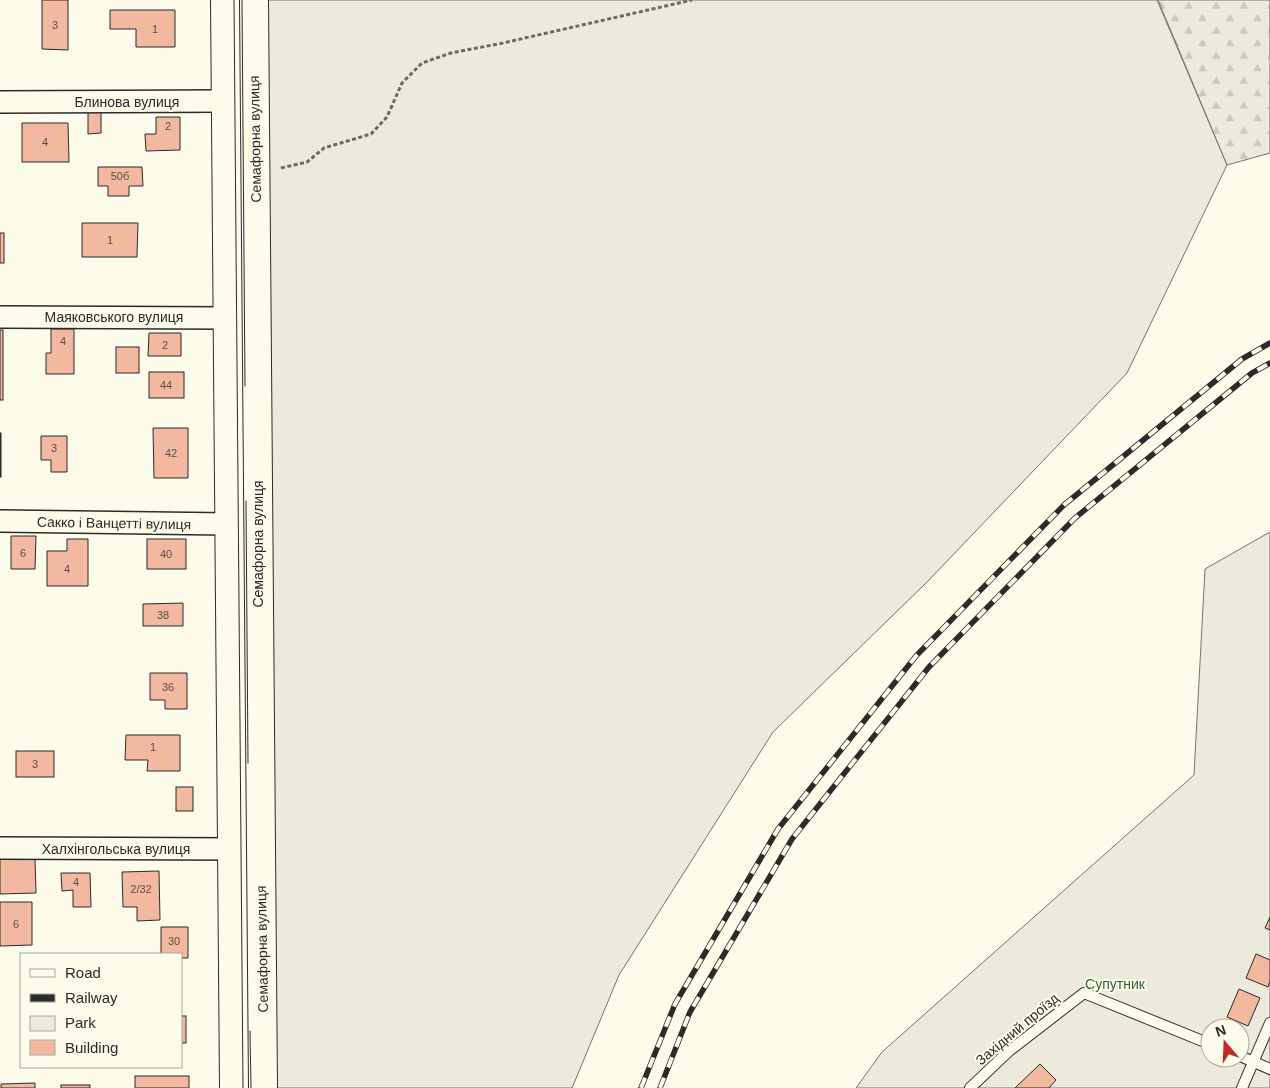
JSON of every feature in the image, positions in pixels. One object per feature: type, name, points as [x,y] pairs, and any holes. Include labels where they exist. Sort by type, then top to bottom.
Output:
[{"type":"main road","name":"Семафорна вулиця","points":[[225,0],[234,1088]]},
{"type":"main road","name":"Семафорна вулиця","points":[[254,0],[263,1088]]},
{"type":"main road","name":"Блинова вулиця","points":[[225,101],[254,101]]},
{"type":"street","name":"Блинова вулиця","points":[[0,102],[225,101]]},
{"type":"street","name":"Маяковського вулиця","points":[[0,317],[227,318]]},
{"type":"street","name":"Сакко і Ванцетті вулиця","points":[[0,522],[228,524]]},
{"type":"street","name":"Халхінгольська вулиця","points":[[0,848],[232,849]]},
{"type":"lane","name":"Західний проїзд","points":[[970,1088],[1009,1051],[1084,993],[1200,1040]]},
{"type":"lane","points":[[1242,1088],[1270,1022]]},
{"type":"lane","points":[[1250,1061],[1270,1068]]},
{"type":"path","points":[[255,170],[272,170],[295,166],[307,162],[324,148],[372,134],[387,117],[402,83],[422,63],[451,53],[692,0]]},
{"type":"green space","points":[[214,0],[1157,0],[1227,165],[1127,373],[927,582],[773,732],[619,975],[572,1088],[221,1088]]},
{"type":"green space","points":[[1158,0],[1270,0],[1270,153],[1227,165]]},
{"type":"green space","name":"Супутник","points":[[1270,532],[1270,1088],[856,1088],[882,1052],[1194,775],[1205,569]]},
{"type":"building","points":[[42,0],[68,0],[68,50],[42,49]]},
{"type":"building","points":[[110,10],[175,10],[175,47],[136,47],[136,29],[110,29]]},
{"type":"building","points":[[88,109],[101,109],[101,133],[88,134]]},
{"type":"building","points":[[156,117],[180,117],[180,150],[146,151],[145,134],[156,134]]},
{"type":"building","points":[[22,123],[68,123],[69,162],[22,162]]},
{"type":"building","points":[[98,167],[142,167],[143,186],[129,186],[129,196],[108,196],[108,186],[98,186]]},
{"type":"building","points":[[82,223],[138,223],[137,257],[82,257]]},
{"type":"building","points":[[0,233],[4,233],[4,263],[0,263]]},
{"type":"building","points":[[51,329],[74,329],[74,374],[46,374],[46,353],[51,353]]},
{"type":"building","points":[[0,330],[3,330],[3,400],[0,400]]},
{"type":"building","points":[[149,333],[181,333],[181,356],[148,356]]},
{"type":"building","points":[[116,347],[139,347],[139,373],[116,373]]},
{"type":"building","points":[[149,372],[184,372],[184,398],[149,398]]},
{"type":"building","points":[[153,428],[188,428],[188,478],[154,478]]},
{"type":"building","points":[[1,433],[1,477],[0,477]]},
{"type":"building","points":[[41,436],[67,436],[67,472],[51,472],[51,460],[41,460]]},
{"type":"building","points":[[11,536],[36,536],[35,569],[11,569]]},
{"type":"building","points":[[67,539],[88,539],[88,586],[47,586],[47,551],[67,551]]},
{"type":"building","points":[[147,539],[186,539],[186,569],[147,569]]},
{"type":"building","points":[[183,603],[183,626],[143,626],[143,604]]},
{"type":"building","points":[[150,673],[187,673],[187,709],[165,709],[165,700],[150,700]]},
{"type":"building","points":[[126,735],[180,735],[180,771],[147,771],[148,760],[125,760]]},
{"type":"building","points":[[16,751],[54,751],[54,777],[16,777]]},
{"type":"building","points":[[176,787],[193,787],[193,811],[176,811]]},
{"type":"building","points":[[0,859],[35,859],[36,893],[0,894]]},
{"type":"building","points":[[159,871],[160,920],[137,921],[137,907],[123,907],[122,872]]},
{"type":"building","points":[[61,873],[90,873],[91,907],[73,907],[73,890],[62,891]]},
{"type":"building","points":[[0,902],[32,902],[32,945],[0,946]]},
{"type":"building","points":[[1270,917],[1270,930],[1265,928]]},
{"type":"building","points":[[161,927],[188,927],[188,958],[182,958],[182,953],[161,953]]},
{"type":"building","points":[[1256,954],[1270,960],[1270,981],[1268,987],[1246,978]]},
{"type":"building","points":[[1239,989],[1260,998],[1250,1021],[1250,1018],[1227,1017]]},
{"type":"building","points":[[182,1016],[186,1016],[186,1043],[182,1043]]},
{"type":"building","points":[[1040,1064],[1056,1080],[1049,1088],[1015,1088]]},
{"type":"building","points":[[135,1076],[189,1076],[189,1088],[135,1088]]},
{"type":"building","points":[[35,1083],[35,1088],[1,1088],[1,1084]]},
{"type":"building","points":[[61,1085],[90,1085],[90,1088],[61,1088]]},
{"type":"tram line","points":[[234,0],[243,1088]]},
{"type":"tram line","points":[[242,0],[245,386]]},
{"type":"tram line","points":[[246,501],[248,763]]},
{"type":"tram line","points":[[250,1031],[251,1088]]},
{"type":"railway","points":[[641,1088],[675,1004],[778,829],[916,656],[1064,505],[1242,359],[1270,343]]},
{"type":"railway","points":[[660,1088],[690,1012],[792,839],[929,667],[1075,518],[1252,373],[1270,363]]}]
